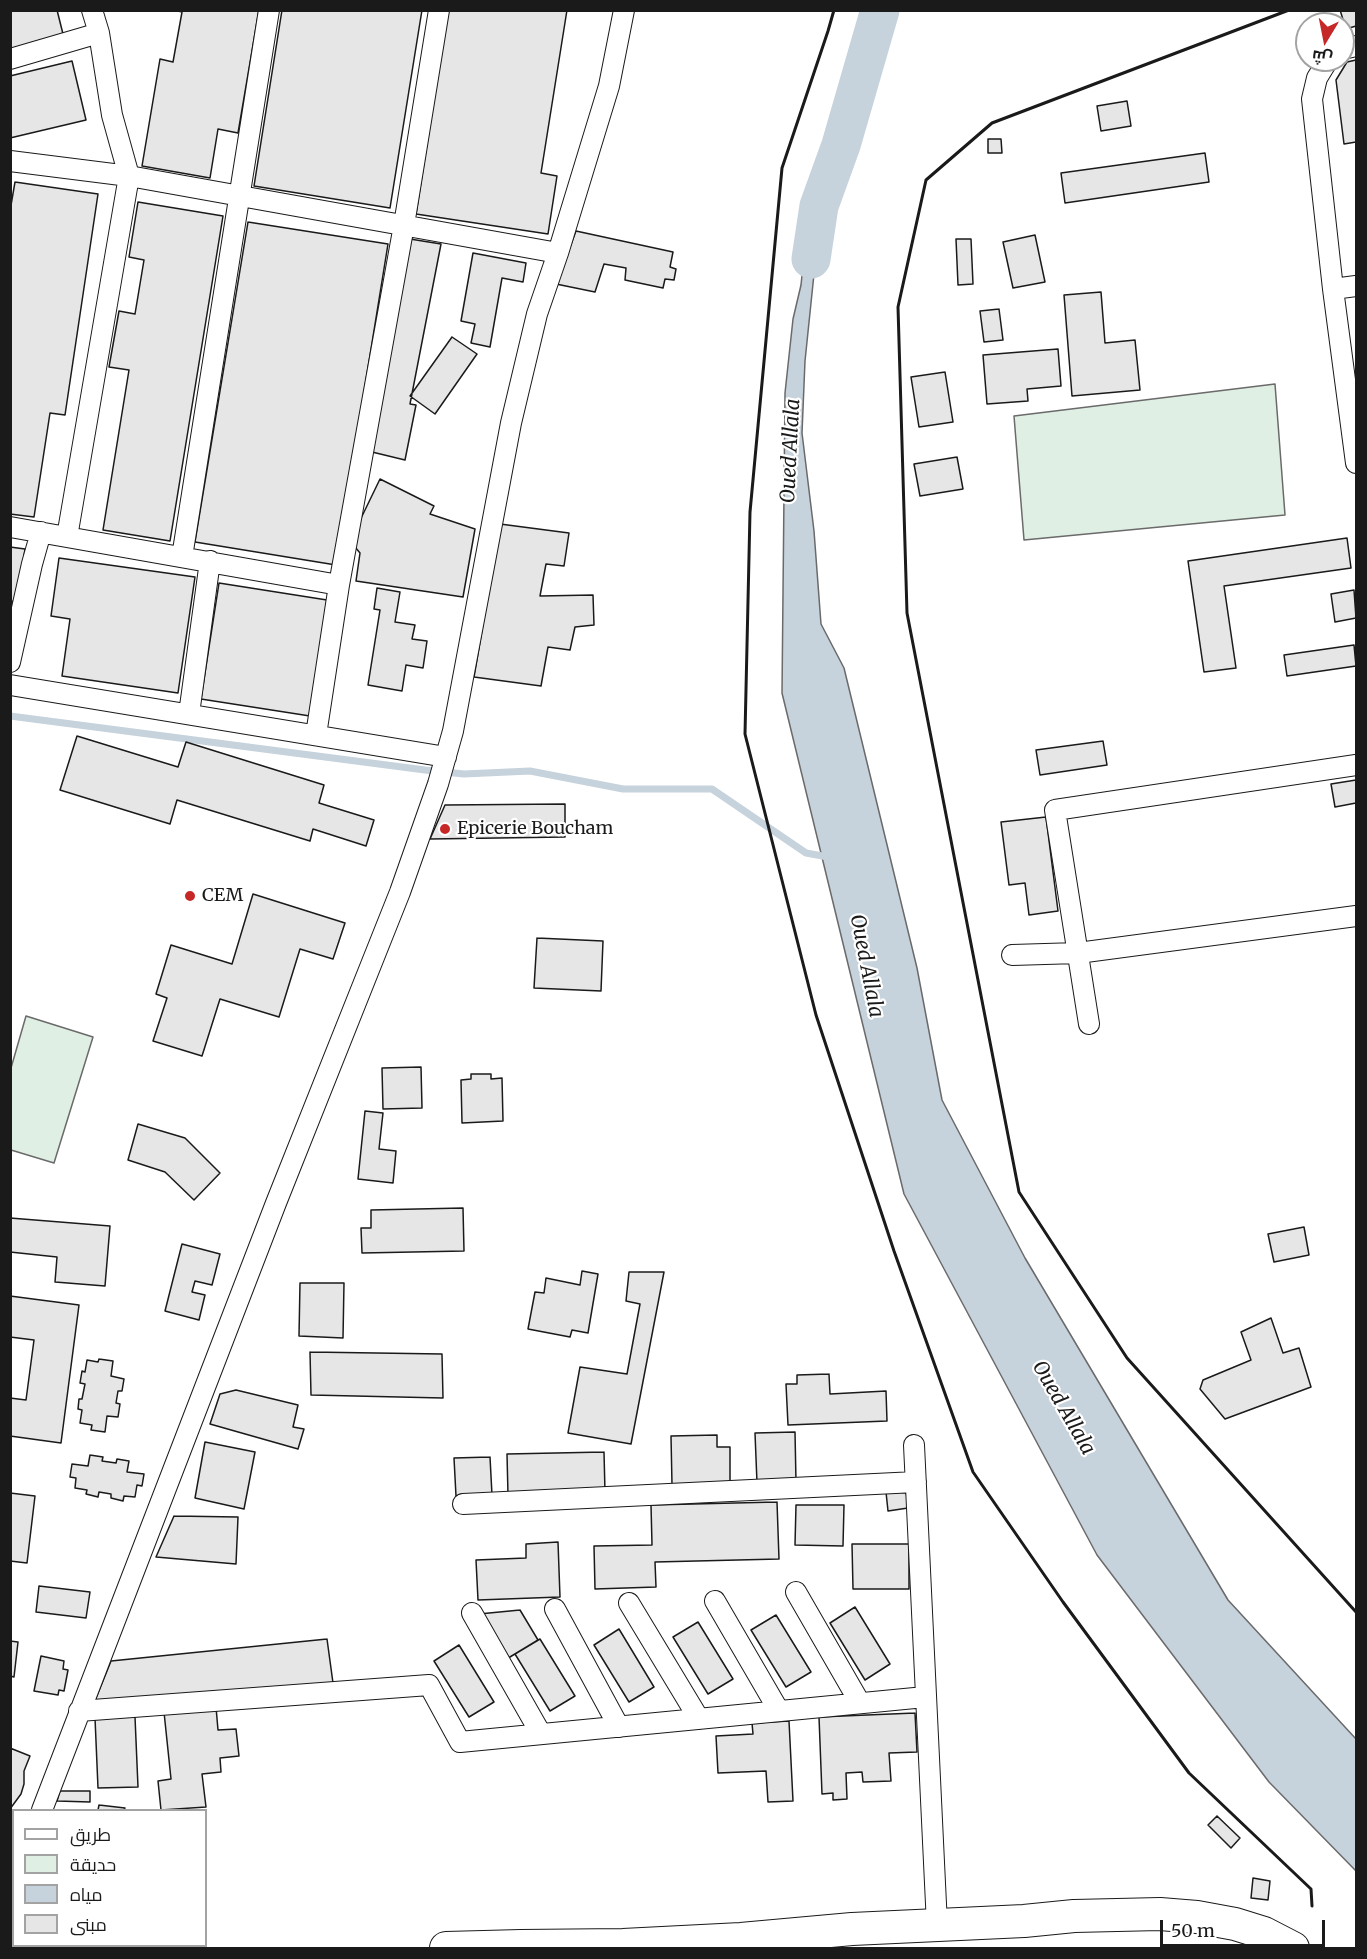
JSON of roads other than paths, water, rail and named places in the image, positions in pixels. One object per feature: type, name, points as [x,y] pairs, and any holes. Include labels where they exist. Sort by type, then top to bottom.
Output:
[{"type":"main road","points":[[446,1948],[623,1947],[1074,1916],[1150,1914],[1197,1917],[1235,1923],[1264,1933],[1293,1948]]},
{"type":"main road","points":[[1235,1923],[1257,1948]]},
{"type":"street","points":[[66,537],[129,176],[112,115],[99,33],[93,10]]},
{"type":"street","points":[[182,557],[268,10]]},
{"type":"street","points":[[316,735],[339,585],[404,225],[439,10]]},
{"type":"street","points":[[42,1809],[276,1203],[400,892],[438,784],[453,731],[511,423],[537,314],[609,86],[624,10]]},
{"type":"street","points":[[10,59],[99,33]]},
{"type":"street","points":[[1321,72],[1312,99],[1333,289],[1354,412],[1356,463]]},
{"type":"street","points":[[10,160],[129,176],[558,252]]},
{"type":"street","points":[[1333,289],[1356,286]]},
{"type":"street","points":[[10,527],[339,585]]},
{"type":"street","points":[[10,662],[41,532]]},
{"type":"street","points":[[189,714],[210,561]]},
{"type":"street","points":[[10,685],[316,735],[445,760]]},
{"type":"street","points":[[1089,1024],[1055,810],[1356,765]]},
{"type":"street","points":[[1012,955],[1078,952],[1356,916]]},
{"type":"street","points":[[914,1445],[937,1925]]},
{"type":"street","points":[[463,1504],[916,1482]]},
{"type":"street","points":[[796,1592],[860,1703]]},
{"type":"street","points":[[715,1601],[779,1711]]},
{"type":"street","points":[[629,1603],[699,1719]]},
{"type":"street","points":[[555,1609],[619,1727]]},
{"type":"street","points":[[472,1613],[540,1734]]},
{"type":"street","points":[[79,1711],[429,1685],[460,1742],[925,1697]]},
{"type":"water","points":[[819,206],[805,361],[802,433],[814,531],[821,624],[844,668],[917,968],[942,1100],[1025,1258],[1228,1600],[1356,1739],[1356,1871],[1269,1782],[1097,1555],[904,1194],[782,693],[785,393],[807,227]]},
{"type":"waterway","name":"Oued Allala","points":[[811,259],[819,206],[841,145],[880,10]]},
{"type":"waterway","points":[[10,716],[425,770],[464,774],[530,771],[623,789],[712,789],[806,853],[828,857]]},
{"type":"place","name":"Epicerie Boucham","points":[[445,829]]},
{"type":"place","name":"CEM","points":[[190,896]]}]
